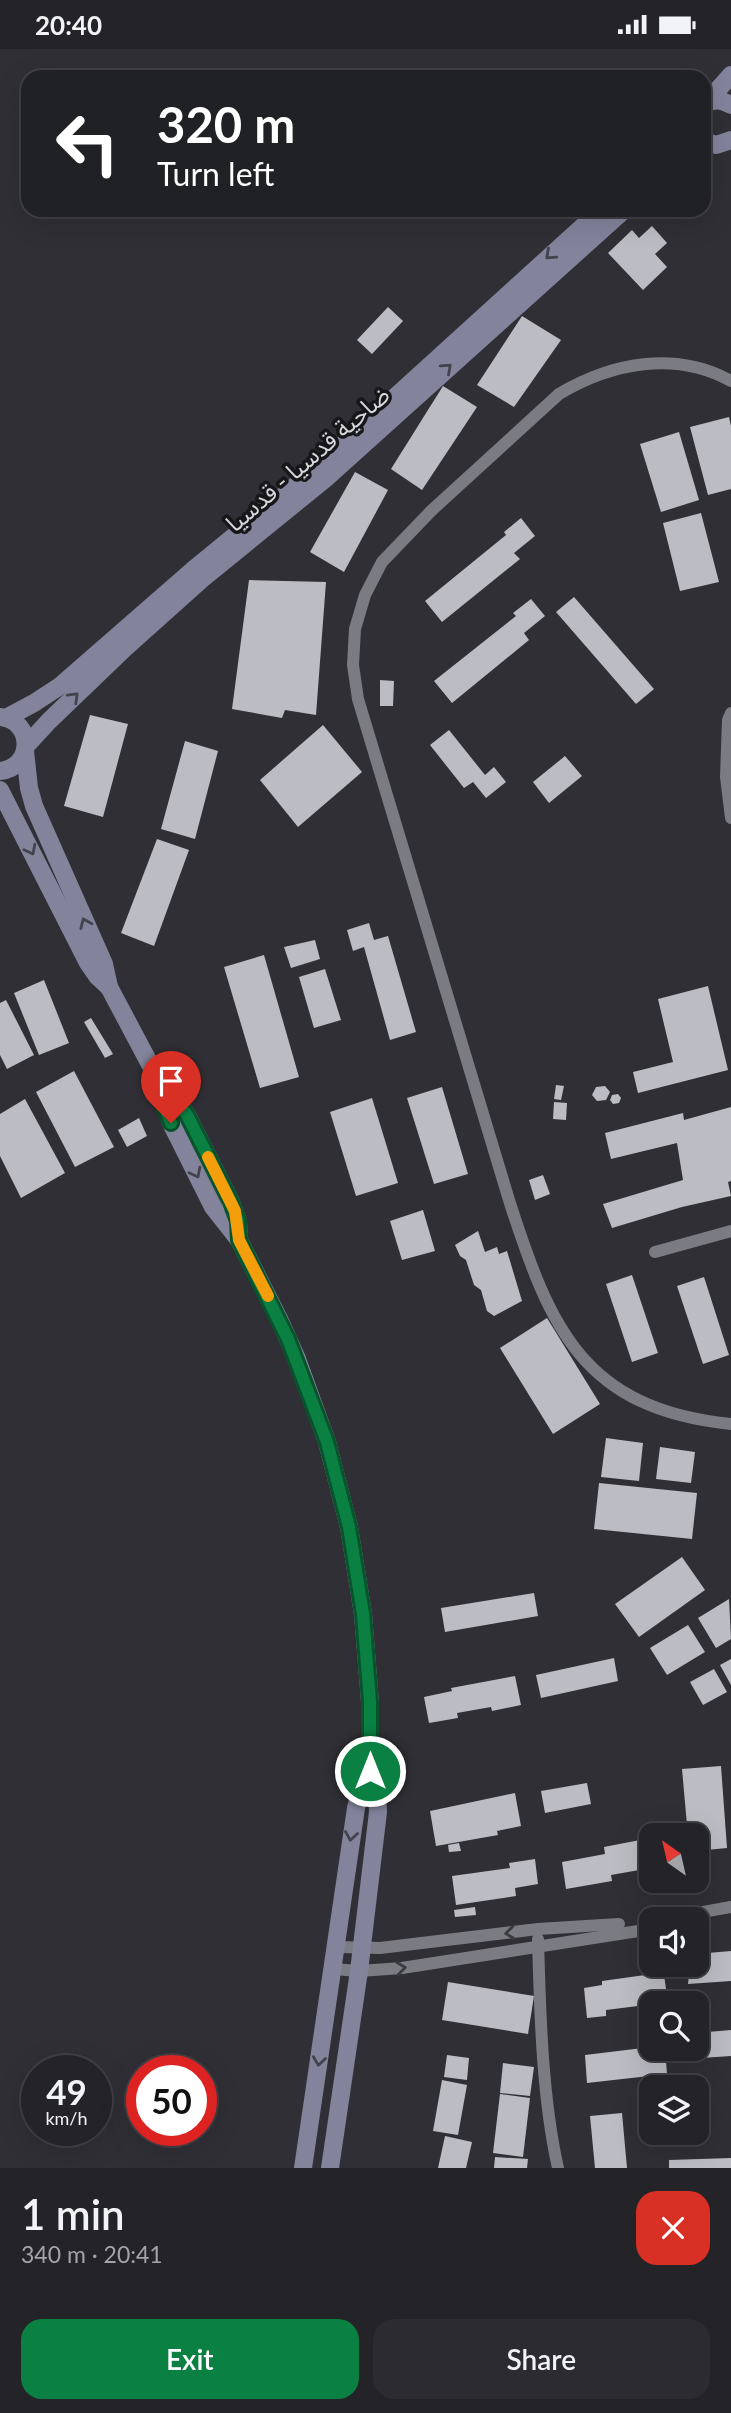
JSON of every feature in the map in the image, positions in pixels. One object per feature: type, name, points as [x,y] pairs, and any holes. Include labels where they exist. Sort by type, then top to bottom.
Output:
[{"type":"main road","points":[[711,97],[731,75]]},
{"type":"main road","points":[[711,103],[723,101],[731,105]]},
{"type":"main road","name":"ضاحية قدسيا - قدسيا","points":[[3,717],[34,703],[60,685],[193,570],[316,469],[593,217]]},
{"type":"main road","name":"ضاحية قدسيا - قدسيا","points":[[0,771],[15,767],[26,748],[49,721],[135,639],[202,579],[325,479],[616,217]]},
{"type":"main road","points":[[3,717],[22,728],[29,788],[34,806],[104,964],[109,987],[162,1087],[164,1106],[171,1123],[214,1207],[239,1240],[279,1318],[297,1359],[339,1484],[363,1614],[370,1702],[370,1771],[377,1791],[378,1812],[362,1949],[330,2168]]},
{"type":"main road","points":[[0,790],[88,963],[109,987]]},
{"type":"main road","points":[[303,2168],[358,1798],[370,1771]]},
{"type":"main road","points":[[340,1912],[352,1919],[365,1913]]},
{"type":"main road","points":[[327,2004],[341,1999],[354,2007]]},
{"type":"street","points":[[731,381],[690,365],[648,362],[609,370],[582,380],[559,394],[431,511],[382,562],[365,595],[355,629],[353,665],[358,699],[509,1201],[531,1269],[547,1306],[586,1362],[608,1383],[636,1399],[666,1411],[697,1420],[731,1423]]},
{"type":"street","points":[[731,713],[728,720],[726,777],[731,818]]},
{"type":"street","points":[[655,1252],[731,1231]]},
{"type":"street","points":[[709,1912],[731,1907]]},
{"type":"street","points":[[709,1919],[731,1915]]},
{"type":"street","points":[[336,1947],[362,1949],[538,1929],[639,1922]]},
{"type":"street","points":[[538,1929],[548,2097],[558,2168]]},
{"type":"street","points":[[333,1969],[359,1971],[402,1968],[639,1931]]},
{"type":"building","points":[[652,226],[667,243],[655,254],[667,267],[643,290],[608,253],[632,230],[639,238]]},
{"type":"building","points":[[388,307],[403,321],[372,354],[357,340]]},
{"type":"building","points":[[522,316],[561,340],[514,407],[477,385]]},
{"type":"building","points":[[443,386],[477,407],[422,490],[391,469]]},
{"type":"building","points":[[729,417],[731,489],[708,495],[690,427]]},
{"type":"building","points":[[679,432],[699,500],[661,512],[640,444]]},
{"type":"building","points":[[355,472],[388,490],[344,572],[310,552]]},
{"type":"building","points":[[701,513],[719,582],[680,591],[663,523]]},
{"type":"building","points":[[521,518],[535,536],[514,553],[520,559],[442,622],[425,601],[506,535],[504,532]]},
{"type":"building","points":[[249,580],[326,582],[316,715],[285,710],[282,718],[232,709]]},
{"type":"building","points":[[574,597],[654,689],[636,704],[556,612]]},
{"type":"building","points":[[531,599],[545,616],[524,633],[529,640],[452,703],[434,681],[516,616],[513,613]]},
{"type":"building","points":[[380,680],[394,681],[393,706],[380,706]]},
{"type":"building","points":[[90,715],[128,724],[103,817],[64,806]]},
{"type":"building","points":[[323,725],[362,772],[298,827],[260,780]]},
{"type":"building","points":[[449,730],[485,775],[494,767],[506,782],[486,798],[473,782],[464,788],[430,745]]},
{"type":"building","points":[[185,741],[218,751],[195,839],[161,829]]},
{"type":"building","points":[[565,756],[582,776],[549,803],[533,782]]},
{"type":"building","points":[[157,839],[189,850],[154,946],[121,933]]},
{"type":"building","points":[[369,923],[374,940],[388,936],[416,1032],[390,1040],[364,947],[353,951],[347,930]]},
{"type":"building","points":[[315,940],[320,959],[291,968],[284,947]]},
{"type":"building","points":[[264,955],[299,1077],[260,1088],[224,967]]},
{"type":"building","points":[[325,969],[341,1020],[314,1028],[299,977]]},
{"type":"building","points":[[44,980],[69,1043],[39,1055],[14,993]]},
{"type":"building","points":[[708,986],[728,1070],[638,1093],[633,1072],[673,1062],[658,999]]},
{"type":"building","points":[[6,1000],[34,1055],[7,1069],[0,1055],[0,1003]]},
{"type":"building","points":[[91,1018],[113,1054],[105,1058],[84,1022]]},
{"type":"building","points":[[74,1071],[114,1147],[75,1167],[36,1092]]},
{"type":"building","points":[[556,1085],[564,1086],[561,1100],[554,1099]]},
{"type":"building","points":[[605,1086],[610,1092],[606,1100],[597,1101],[592,1095],[596,1087]]},
{"type":"building","points":[[442,1087],[468,1174],[434,1184],[407,1098]]},
{"type":"building","points":[[618,1094],[621,1098],[619,1103],[613,1104],[610,1100],[612,1095]]},
{"type":"building","points":[[372,1098],[398,1183],[356,1196],[330,1112]]},
{"type":"building","points":[[25,1099],[65,1173],[21,1198],[0,1156],[0,1114]]},
{"type":"building","points":[[554,1102],[567,1103],[566,1120],[553,1119]]},
{"type":"building","points":[[731,1107],[731,1181],[728,1182],[731,1196],[682,1207],[612,1228],[603,1204],[683,1180],[677,1143],[611,1159],[605,1133],[683,1113],[684,1120]]},
{"type":"building","points":[[139,1118],[147,1136],[127,1147],[118,1130]]},
{"type":"building","points":[[543,1175],[550,1194],[535,1200],[529,1180]]},
{"type":"building","points":[[423,1210],[435,1251],[402,1260],[390,1221]]},
{"type":"building","points":[[478,1231],[485,1252],[497,1247],[499,1254],[507,1251],[522,1301],[494,1316],[487,1311],[481,1290],[474,1285],[466,1260],[460,1256],[455,1245]]},
{"type":"building","points":[[632,1275],[658,1353],[632,1362],[606,1284]]},
{"type":"building","points":[[704,1277],[729,1355],[703,1364],[677,1286]]},
{"type":"building","points":[[547,1318],[600,1404],[553,1434],[500,1348]]},
{"type":"building","points":[[606,1438],[643,1443],[639,1481],[601,1477]]},
{"type":"building","points":[[660,1447],[695,1452],[691,1483],[656,1479]]},
{"type":"building","points":[[599,1483],[697,1493],[692,1539],[594,1529]]},
{"type":"building","points":[[682,1557],[705,1590],[639,1637],[615,1604]]},
{"type":"building","points":[[534,1593],[538,1616],[445,1632],[441,1608]]},
{"type":"building","points":[[729,1599],[731,1639],[716,1648],[698,1618]]},
{"type":"building","points":[[688,1625],[705,1652],[667,1675],[650,1648]]},
{"type":"building","points":[[614,1658],[618,1681],[541,1698],[536,1675]]},
{"type":"building","points":[[731,1659],[731,1685],[720,1665]]},
{"type":"building","points":[[714,1669],[727,1692],[703,1705],[690,1682]]},
{"type":"building","points":[[515,1676],[521,1705],[492,1711],[491,1707],[457,1713],[458,1718],[429,1723],[424,1697],[452,1691],[451,1688]]},
{"type":"building","points":[[721,1766],[727,1848],[709,1850],[709,1823],[687,1823],[682,1769]]},
{"type":"building","points":[[587,1783],[591,1804],[545,1813],[541,1791]]},
{"type":"building","points":[[515,1793],[521,1826],[497,1831],[498,1835],[436,1846],[430,1811]]},
{"type":"building","points":[[639,1840],[639,1870],[611,1875],[612,1881],[566,1889],[562,1862],[605,1854],[604,1847]]},
{"type":"building","points":[[459,1843],[461,1851],[449,1852],[448,1845]]},
{"type":"building","points":[[535,1859],[538,1884],[515,1888],[516,1896],[456,1905],[452,1876],[510,1868],[509,1863]]},
{"type":"building","points":[[475,1907],[476,1915],[455,1917],[454,1910]]},
{"type":"building","points":[[731,1951],[731,1981],[688,1984],[689,1977],[709,1977],[709,1953]]},
{"type":"building","points":[[639,1976],[664,1977],[666,1991],[639,1991],[639,2006],[606,2010],[606,2016],[587,2018],[584,1988],[602,1985],[602,1981]]},
{"type":"building","points":[[448,1982],[534,1996],[528,2034],[442,2020]]},
{"type":"building","points":[[731,2030],[731,2056],[709,2057],[709,2032]]},
{"type":"building","points":[[639,2048],[639,2061],[666,2061],[667,2074],[639,2075],[639,2077],[587,2083],[585,2055]]},
{"type":"building","points":[[447,2055],[469,2058],[467,2080],[444,2077]]},
{"type":"building","points":[[503,2063],[534,2067],[530,2096],[500,2093]]},
{"type":"building","points":[[442,2080],[467,2085],[458,2135],[433,2131]]},
{"type":"building","points":[[500,2094],[530,2098],[523,2157],[493,2153]]},
{"type":"building","points":[[622,2113],[627,2168],[595,2168],[590,2116]]},
{"type":"building","points":[[445,2136],[472,2142],[466,2168],[438,2168]]},
{"type":"building","points":[[495,2157],[528,2159],[527,2168],[494,2168]]},
{"type":"building","points":[[731,2158],[731,2168],[669,2168],[669,2160]]},
{"type":"slow traffic","points":[[208,1157],[235,1211],[239,1240],[268,1296]]},
{"type":"route","points":[[171,1123],[164,1106],[162,1087],[187,1115],[231,1202],[238,1221],[239,1240],[297,1359],[327,1442],[349,1527],[363,1614],[370,1702],[370,1771]]}]
